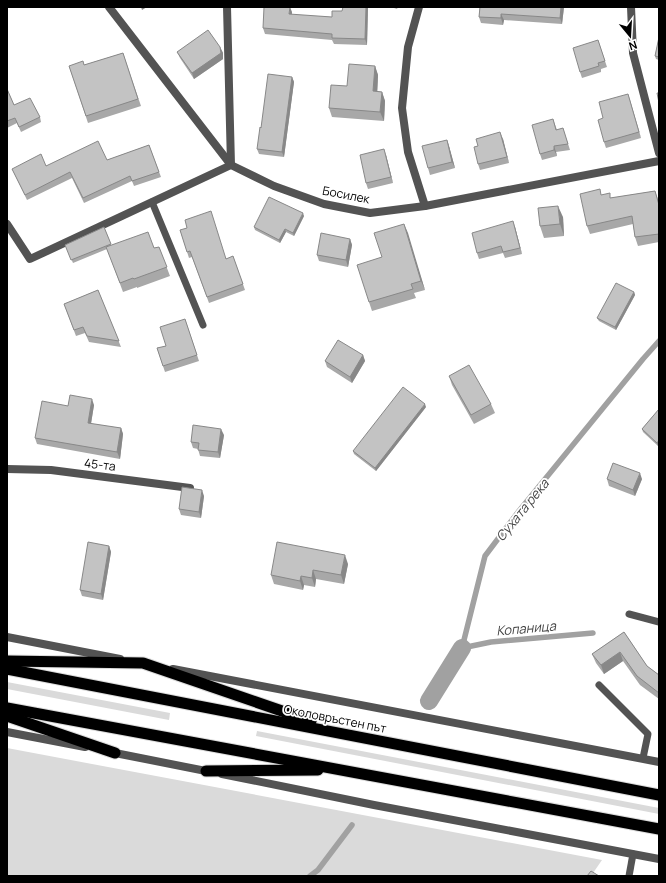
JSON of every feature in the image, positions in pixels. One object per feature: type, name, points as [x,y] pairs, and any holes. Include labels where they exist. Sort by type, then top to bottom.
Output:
[{"type":"highway","points":[[7,660],[143,663],[349,735]]},
{"type":"highway","name":"Околовръстен път","points":[[7,669],[659,795]]},
{"type":"highway","points":[[7,708],[659,829]]},
{"type":"highway","points":[[7,716],[115,753]]},
{"type":"highway","points":[[206,771],[343,770]]},
{"type":"street","name":"Босилек","points":[[109,7],[231,165],[274,186],[324,204],[370,213],[425,206],[659,161]]},
{"type":"street","points":[[7,224],[30,259],[231,165],[227,7]]},
{"type":"street","points":[[419,7],[408,47],[402,108],[408,152],[425,206]]},
{"type":"street","points":[[631,7],[633,53],[659,153]]},
{"type":"street","name":"45-та","points":[[7,469],[51,470],[190,488]]},
{"type":"street","points":[[7,637],[659,762]]},
{"type":"street","points":[[7,732],[374,805],[659,859]]},
{"type":"lane","points":[[152,202],[203,325]]},
{"type":"lane","points":[[629,614],[659,622]]},
{"type":"lane","points":[[599,685],[648,734],[643,758]]},
{"type":"lane","points":[[629,876],[633,854]]},
{"type":"shaded area","points":[[7,682],[170,713],[169,720],[7,689]]},
{"type":"shaded area","points":[[257,731],[659,808],[659,814],[256,736]]},
{"type":"shaded area","points":[[7,748],[602,860],[591,876],[7,876]]},
{"type":"building","points":[[264,7],[290,7],[289,14],[332,17],[332,11],[342,11],[343,7],[366,7],[365,39],[332,38],[332,34],[263,28]]},
{"type":"building","points":[[480,7],[561,7],[560,18],[501,14],[501,18],[479,17]]},
{"type":"building","points":[[208,30],[220,47],[221,53],[192,73],[177,52]]},
{"type":"building","points":[[659,37],[659,57],[655,56]]},
{"type":"building","points":[[598,40],[605,61],[598,63],[599,66],[580,72],[573,48]]},
{"type":"building","points":[[123,53],[138,99],[86,116],[69,66],[83,61],[84,65]]},
{"type":"building","points":[[349,64],[375,66],[373,91],[382,92],[380,112],[329,108],[331,85],[347,86]]},
{"type":"building","points":[[268,74],[292,77],[282,152],[257,149]]},
{"type":"building","points":[[7,89],[14,105],[30,98],[40,117],[19,127],[15,118],[7,121]]},
{"type":"building","points":[[628,94],[639,132],[604,142],[598,120],[603,118],[599,102]]},
{"type":"building","points":[[553,119],[556,130],[563,128],[568,144],[554,146],[554,150],[540,154],[532,125]]},
{"type":"building","points":[[500,132],[507,157],[478,164],[474,147],[478,146],[476,139]]},
{"type":"building","points":[[447,140],[452,162],[428,168],[422,146]]},
{"type":"building","points":[[98,141],[107,160],[149,145],[159,172],[132,181],[130,176],[83,198],[70,172],[25,195],[12,169],[41,154],[46,166]]},
{"type":"building","points":[[384,149],[391,177],[366,183],[360,155]]},
{"type":"building","points":[[600,189],[601,195],[610,193],[610,198],[655,191],[659,205],[659,234],[635,237],[632,216],[587,226],[580,194]]},
{"type":"building","points":[[269,197],[303,213],[293,233],[285,229],[279,240],[254,227]]},
{"type":"building","points":[[558,206],[560,224],[540,226],[538,208]]},
{"type":"building","points":[[211,211],[226,259],[233,256],[243,284],[207,297],[190,251],[187,252],[180,230],[187,228],[185,220]]},
{"type":"building","points":[[513,221],[520,248],[503,252],[501,246],[477,253],[472,233]]},
{"type":"building","points":[[404,224],[421,281],[411,284],[413,289],[369,302],[357,265],[382,257],[374,233]]},
{"type":"building","points":[[104,227],[111,244],[71,260],[65,245]]},
{"type":"building","points":[[148,232],[154,248],[159,247],[167,267],[120,283],[106,247]]},
{"type":"building","points":[[321,233],[350,239],[346,260],[317,255]]},
{"type":"building","points":[[616,283],[634,292],[615,327],[597,318]]},
{"type":"building","points":[[98,290],[119,341],[87,336],[83,327],[74,330],[64,304]]},
{"type":"building","points":[[185,319],[197,355],[163,366],[157,348],[166,346],[160,327]]},
{"type":"building","points":[[338,340],[363,355],[350,377],[325,361]]},
{"type":"building","points":[[469,365],[491,404],[471,415],[449,376]]},
{"type":"building","points":[[403,387],[425,404],[375,468],[353,451]]},
{"type":"building","points":[[70,395],[92,399],[88,423],[121,428],[117,452],[35,438],[42,401],[68,406]]},
{"type":"building","points":[[659,409],[659,440],[657,443],[642,429]]},
{"type":"building","points":[[193,425],[221,429],[218,452],[198,450],[199,443],[191,442]]},
{"type":"building","points":[[613,463],[640,473],[633,490],[607,479]]},
{"type":"building","points":[[182,487],[202,490],[199,512],[179,509]]},
{"type":"building","points":[[88,542],[109,546],[101,594],[80,590]]},
{"type":"building","points":[[277,542],[345,555],[341,575],[313,570],[312,578],[301,576],[300,581],[271,575]]},
{"type":"building","points":[[624,632],[647,666],[659,675],[659,693],[637,676],[620,652],[601,665],[592,654]]},
{"type":"building","points":[[591,871],[599,876],[587,876]]},
{"type":"waterway","name":"Сухата река","points":[[593,633],[491,642],[462,648],[485,556],[519,511],[659,341]]},
{"type":"waterway","name":"Сухата река","points":[[429,701],[462,648]]},
{"type":"waterway","name":"Сухата река","points":[[310,876],[318,870],[352,825]]},
{"type":"water label","name":"Копаница","points":[[526,628]]}]
